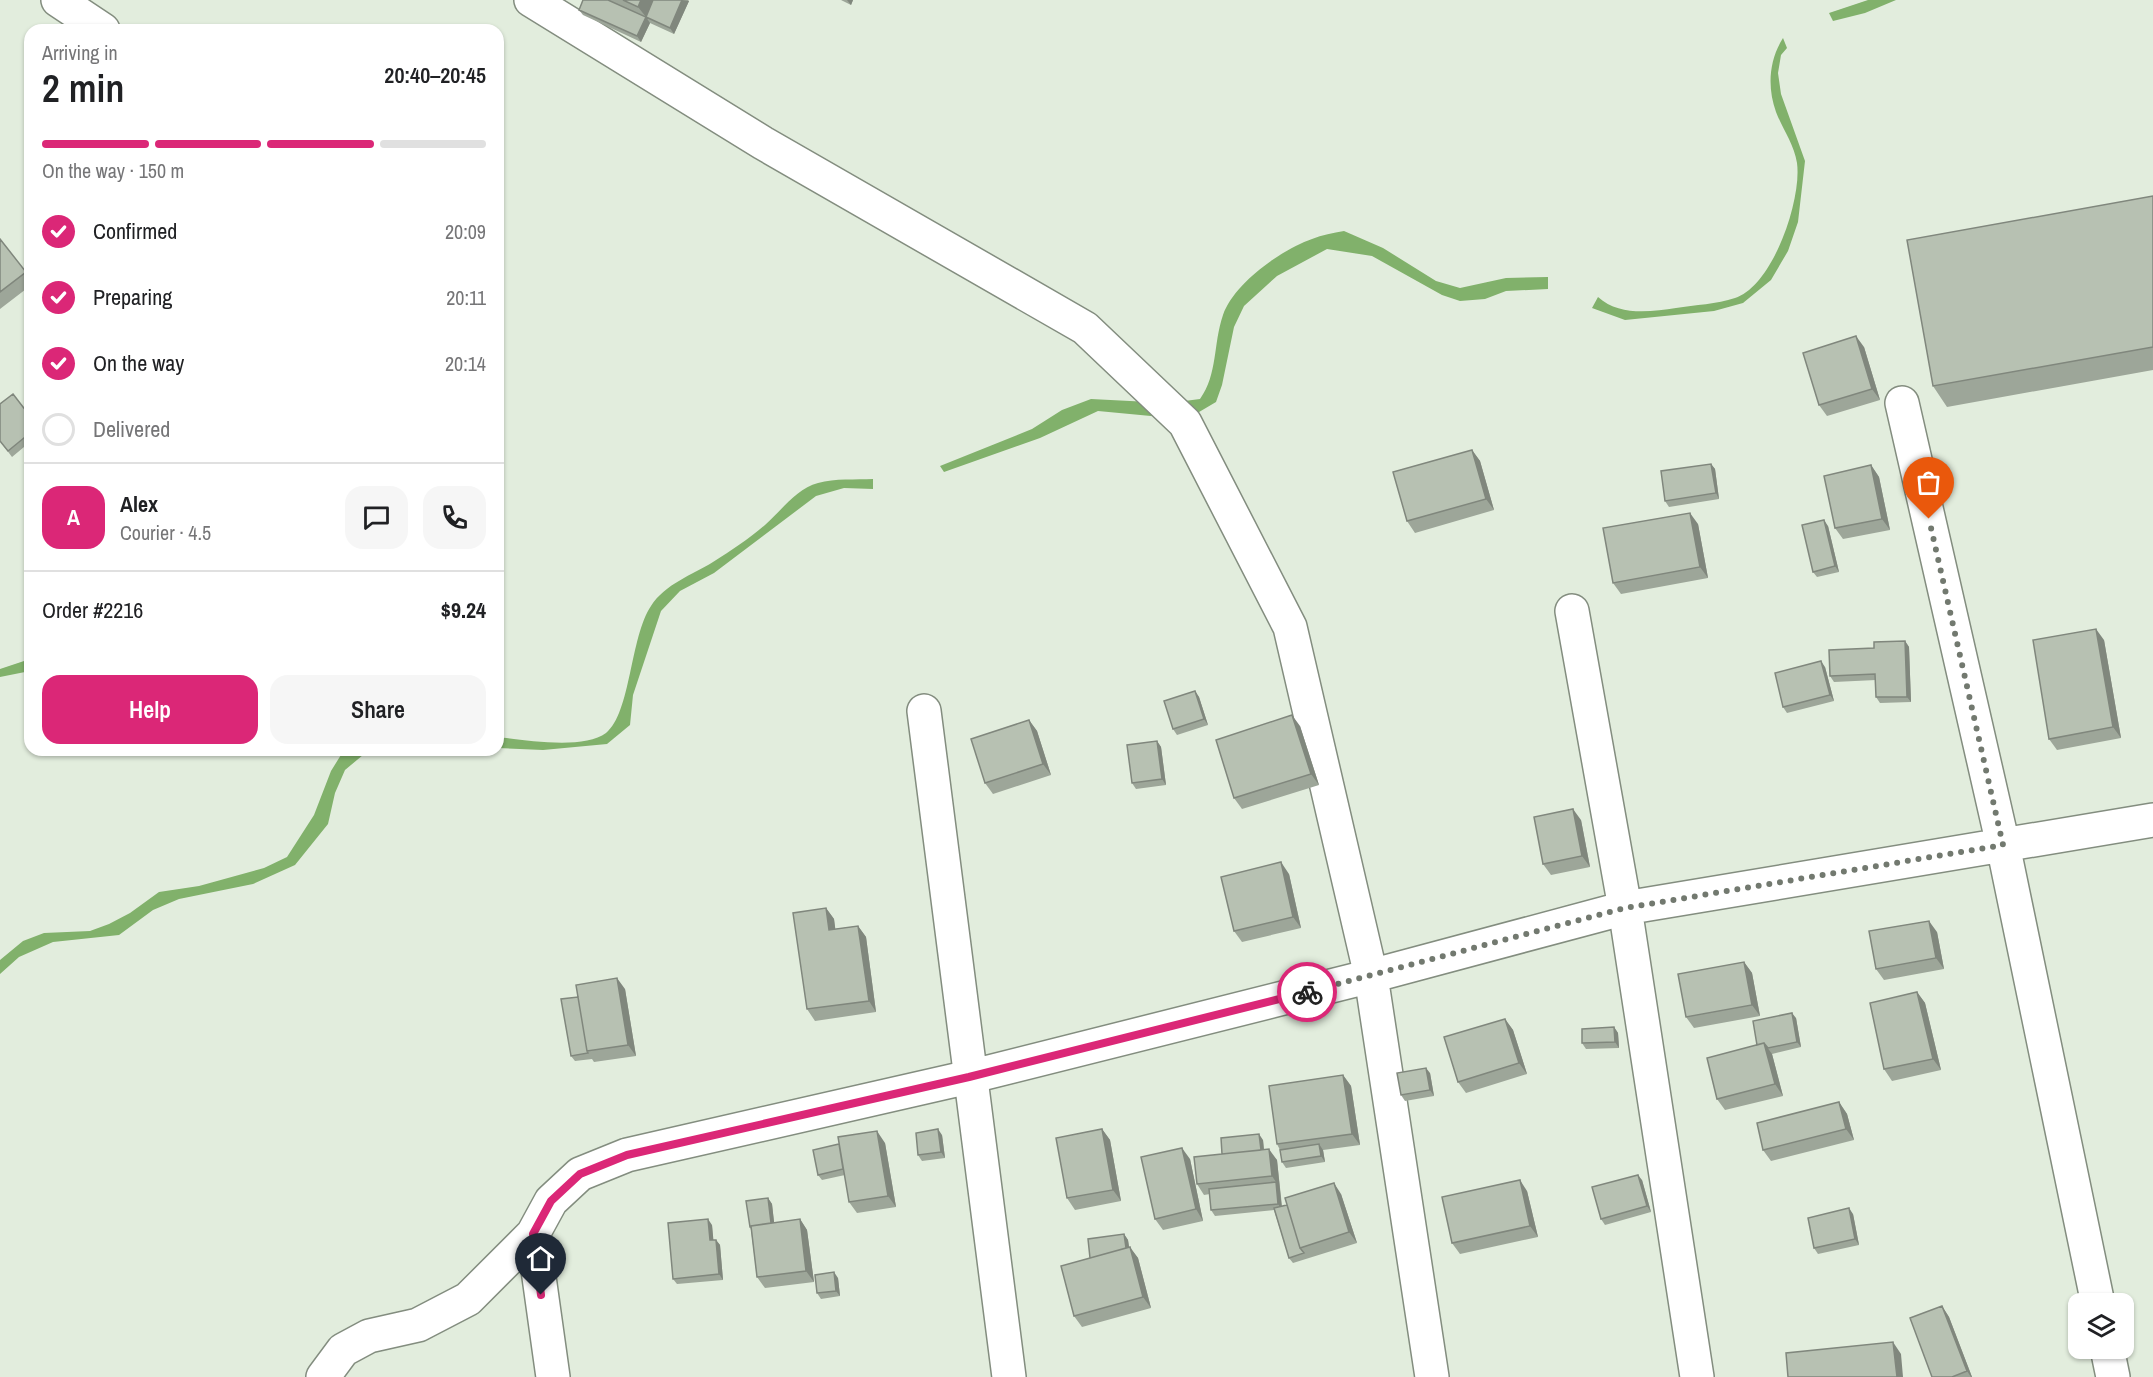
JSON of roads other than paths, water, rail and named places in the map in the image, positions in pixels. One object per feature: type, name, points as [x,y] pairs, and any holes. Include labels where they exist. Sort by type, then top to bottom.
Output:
[{"type":"street","points":[[58,0],[94,24]]},
{"type":"street","points":[[531,0],[763,143],[1085,328],[1185,423],[1290,627],[1371,976],[1432,1377]]},
{"type":"street","points":[[1902,402],[2003,845],[2096,1293]]},
{"type":"street","points":[[1572,611],[1625,908],[1697,1377]]},
{"type":"street","points":[[924,711],[969,1077],[1010,1377]]},
{"type":"street","points":[[323,1377],[343,1350],[369,1336],[418,1325],[468,1299],[533,1234],[551,1201],[580,1174],[627,1155],[969,1077],[1371,976],[1625,908],[2153,820]]},
{"type":"street","points":[[533,1234],[553,1377]]},
{"type":"street","points":[[2109,1359],[2113,1377]]}]
